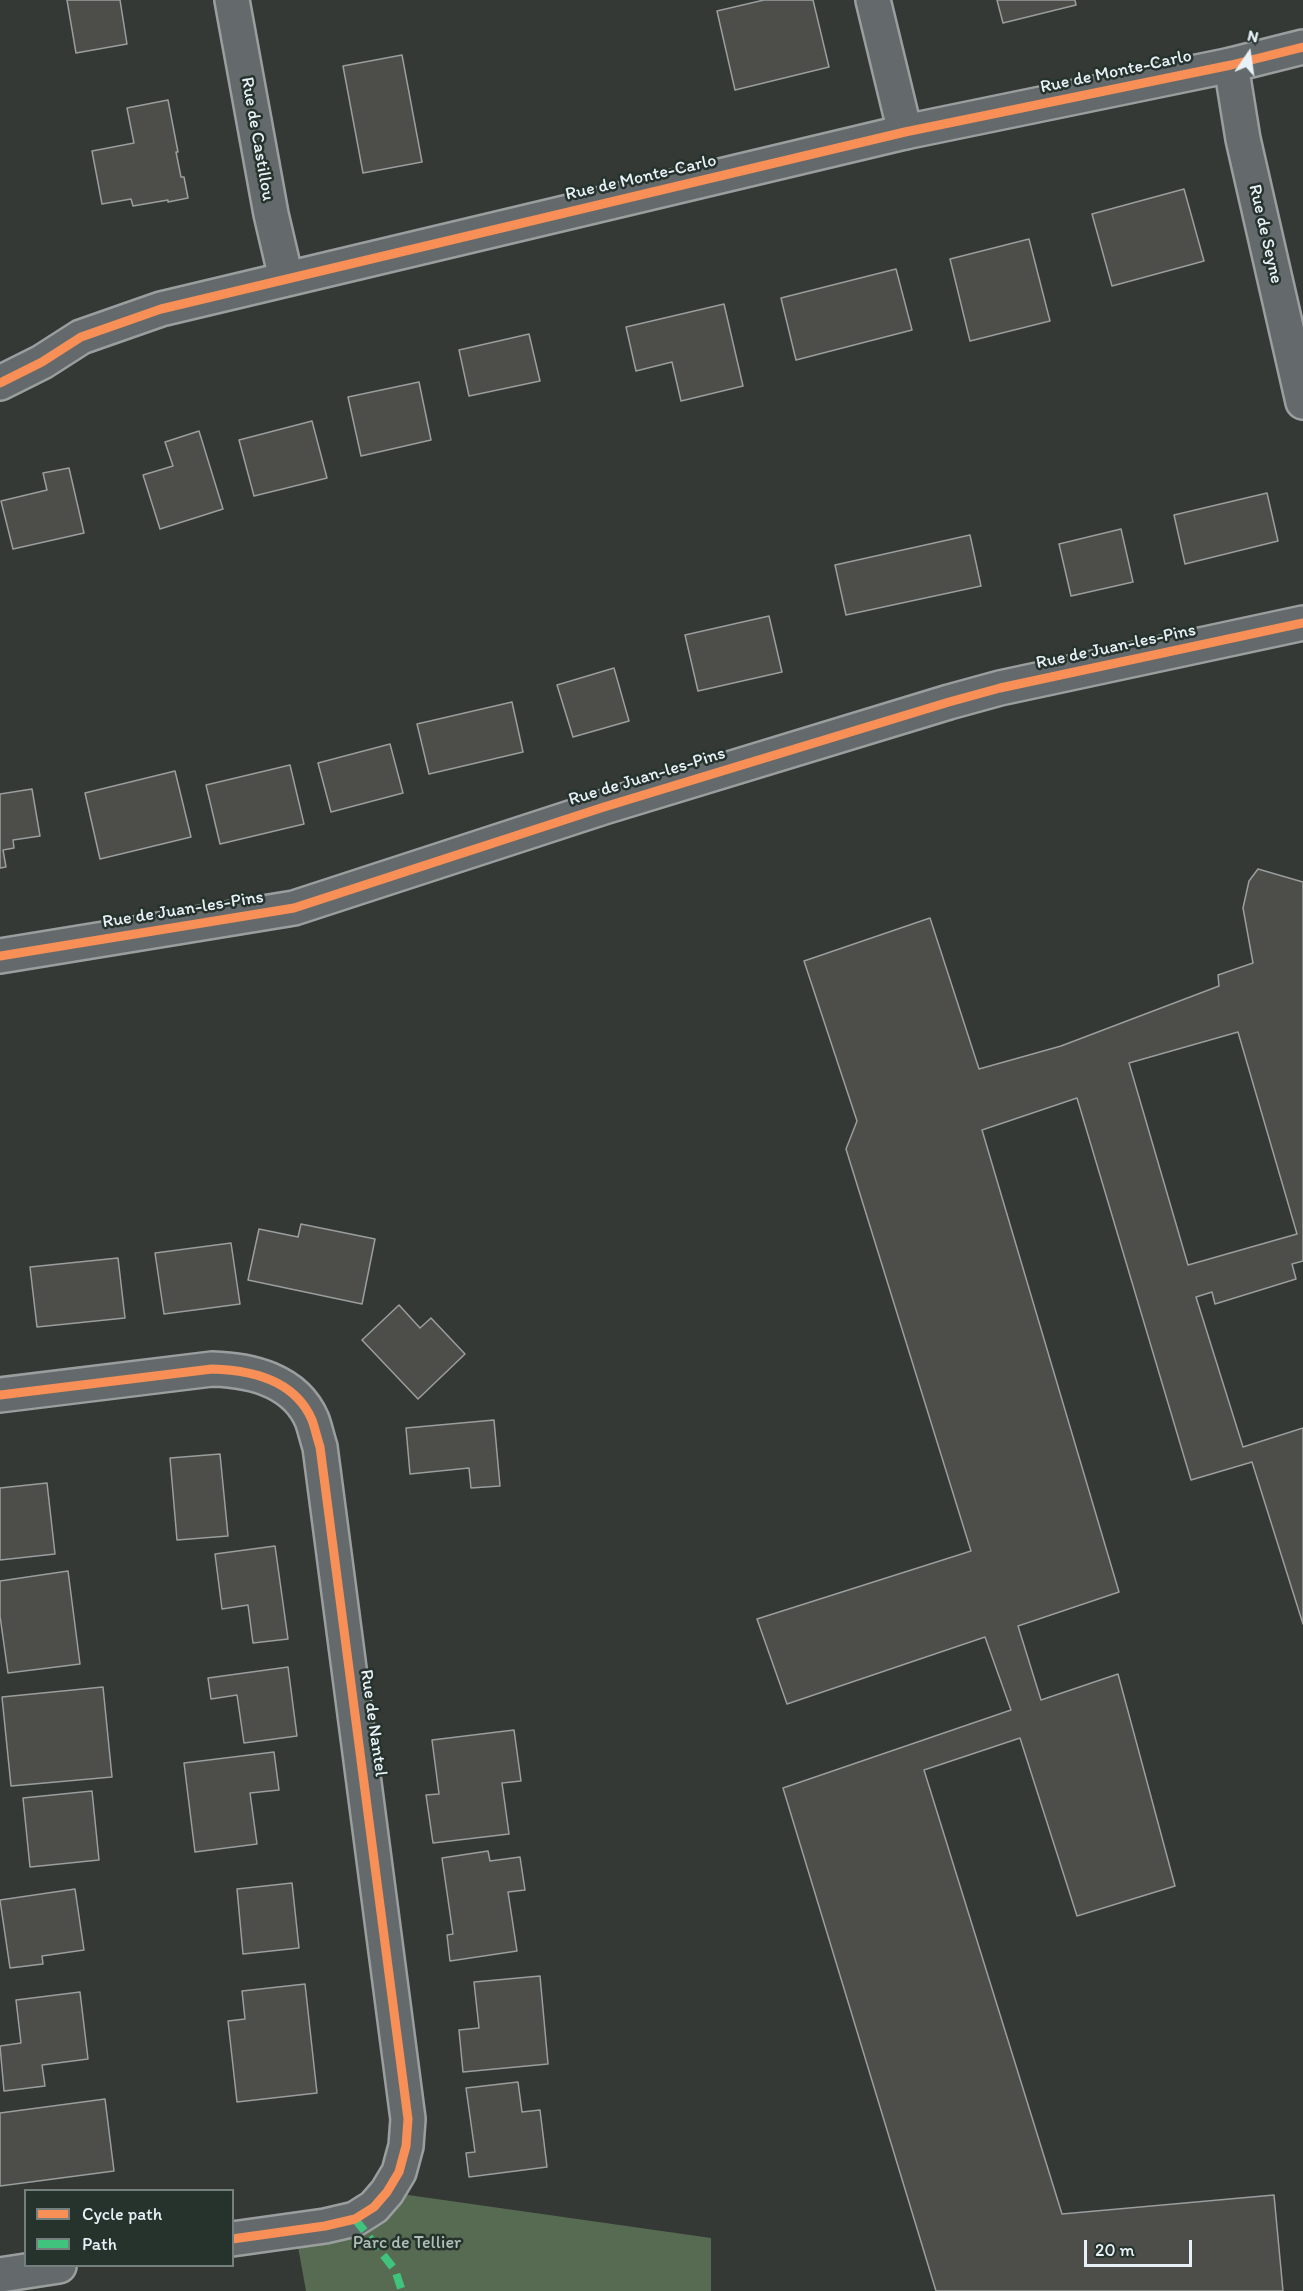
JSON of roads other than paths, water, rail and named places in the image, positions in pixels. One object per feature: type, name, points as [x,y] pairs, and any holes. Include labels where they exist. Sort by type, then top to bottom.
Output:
[{"type":"street","name":"Rue de Castillou","points":[[232,0],[271,214],[286,278]]},
{"type":"street","points":[[873,0],[905,132]]},
{"type":"street","name":"Rue de Monte-Carlo","points":[[0,383],[42,362],[81,337],[161,309],[905,132],[1232,65],[1303,47]]},
{"type":"street","name":"Rue de Seyne","points":[[1232,65],[1243,139],[1303,402]]},
{"type":"street","name":"Rue de Juan-les-Pins","points":[[0,956],[294,908],[593,811],[948,702],[1303,623]]},
{"type":"street","name":"Rue de Nantel","points":[[0,1395],[212,1370],[235,1370],[261,1376],[276,1383],[300,1400],[312,1419],[320,1447],[408,2119],[406,2146],[399,2172],[387,2192],[374,2207],[355,2218],[325,2226],[234,2239]]},
{"type":"street","points":[[0,2275],[47,2267]]},
{"type":"park label","name":"Parc de Tellier","points":[[407,2243]]}]
